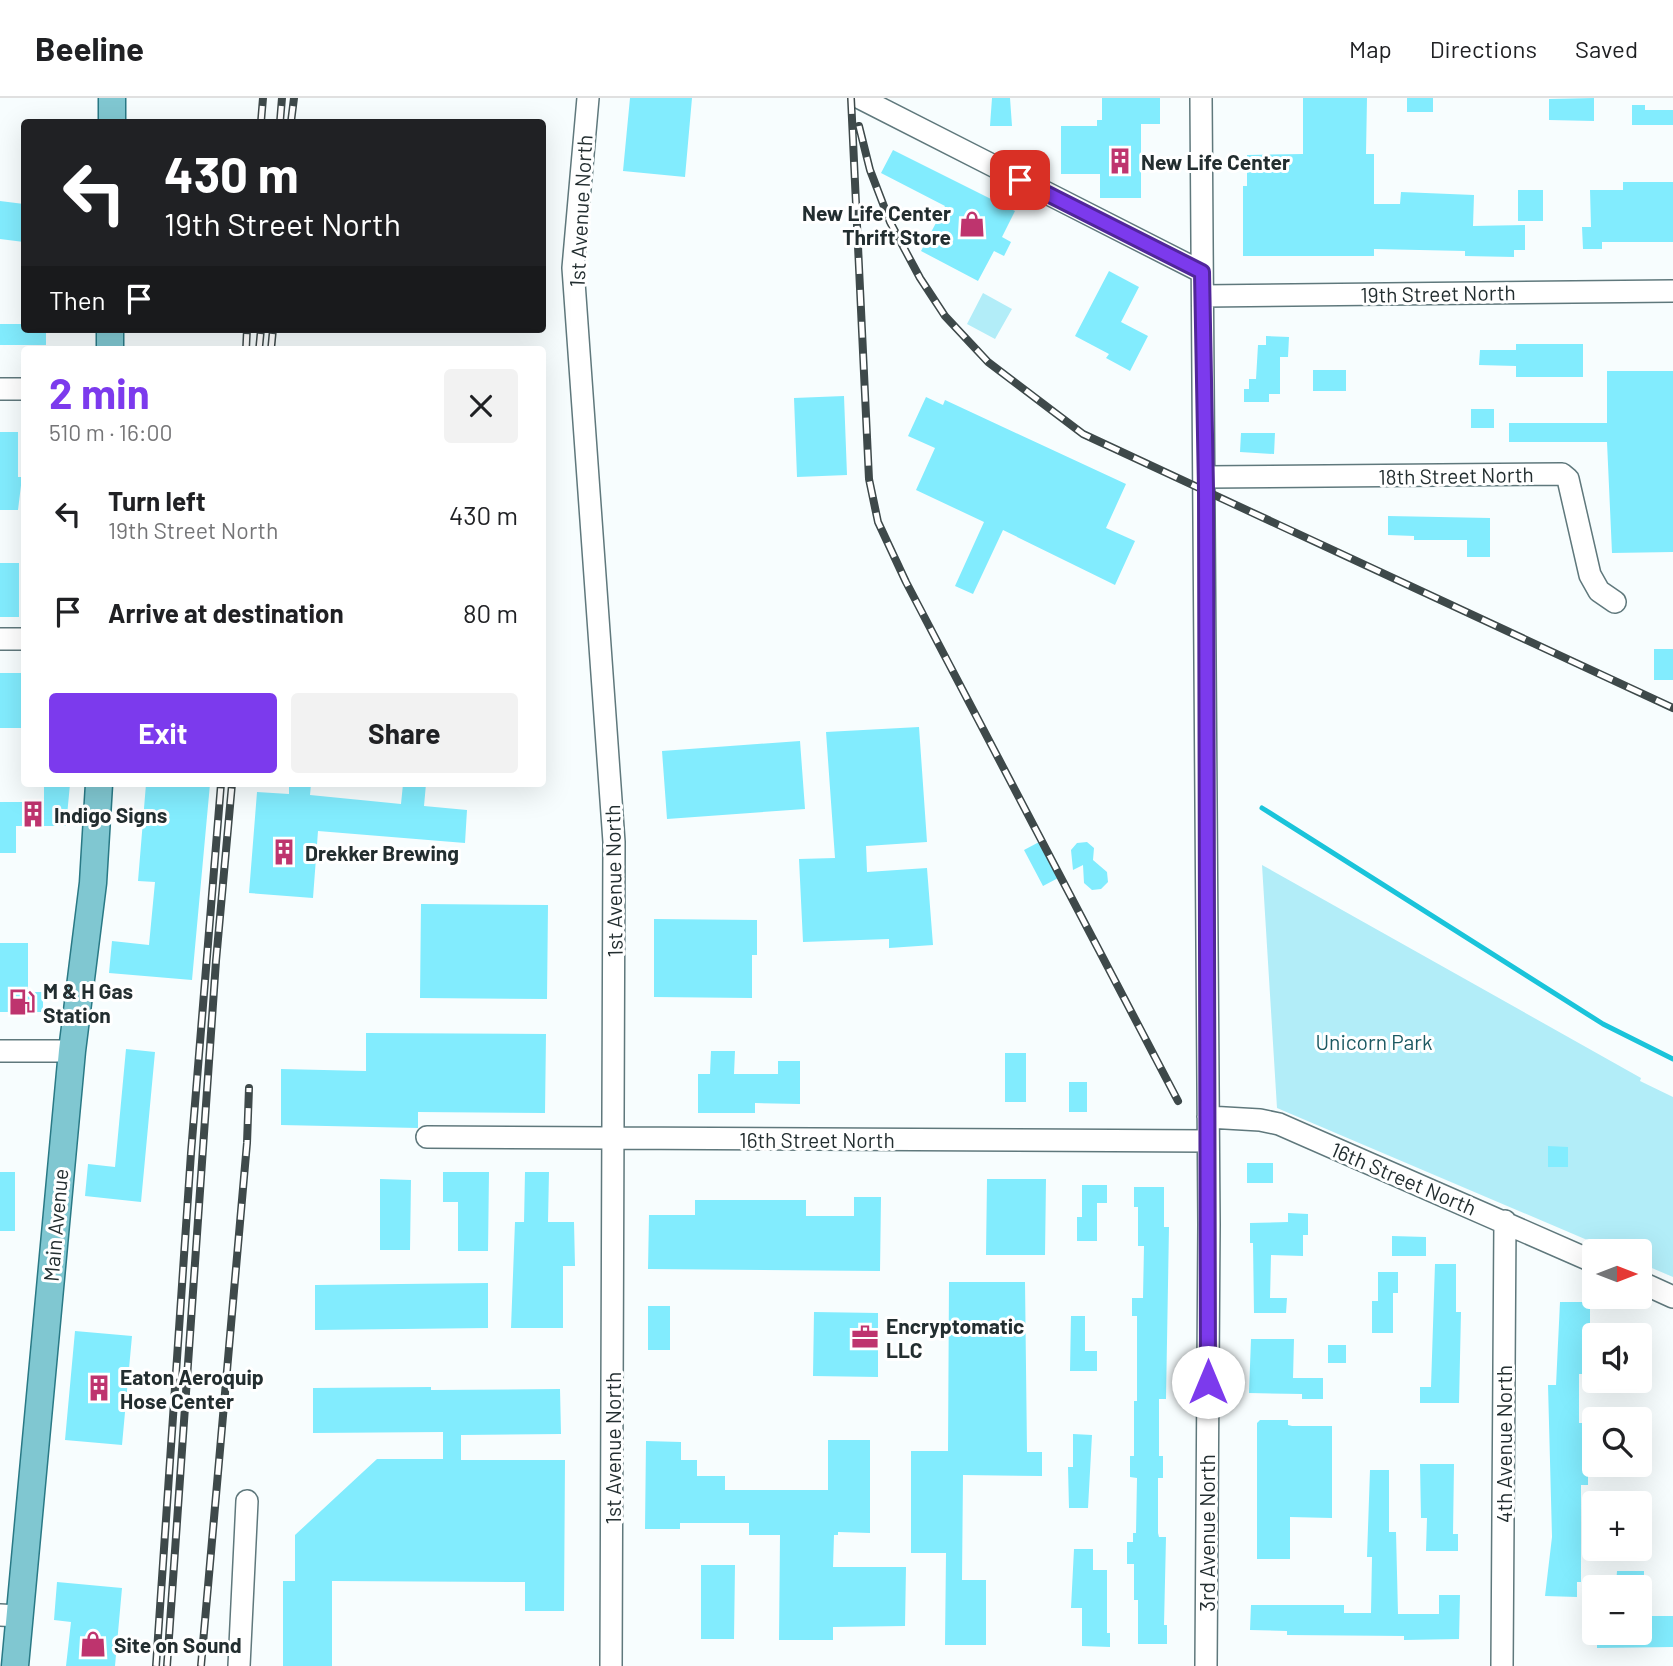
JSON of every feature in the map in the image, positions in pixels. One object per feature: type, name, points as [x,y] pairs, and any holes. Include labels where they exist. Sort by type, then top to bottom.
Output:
[{"type":"main road","points":[[112,119],[113,98]]},
{"type":"main road","name":"Main Avenue","points":[[15,1666],[10,1615],[93,883],[99,787]]},
{"type":"street","name":"1st Avenue North","points":[[588,98],[573,268],[614,842],[611,1666]]},
{"type":"street","points":[[860,98],[1202,272]]},
{"type":"street","name":"3rd Avenue North","points":[[1201,98],[1206,477],[1206,1666]]},
{"type":"street","name":"19th Street North","points":[[1203,296],[1673,291]]},
{"type":"street","points":[[0,389],[21,389]]},
{"type":"street","name":"18th Street North","points":[[1206,477],[1562,474],[1569,479],[1590,575],[1599,591],[1615,602]]},
{"type":"street","points":[[0,639],[21,639]]},
{"type":"street","points":[[0,1051],[72,1051]]},
{"type":"street","name":"16th Street North","points":[[1208,1117],[1260,1120],[1279,1124],[1582,1257]]},
{"type":"street","name":"16th Street North","points":[[427,1137],[1208,1141]]},
{"type":"street","name":"4th Avenue North","points":[[1502,1666],[1504,1221]]},
{"type":"street","points":[[1652,1287],[1673,1297]]},
{"type":"street","points":[[239,1666],[247,1501]]},
{"type":"green space","points":[[983,293],[1012,309],[995,339],[967,324]]},
{"type":"green space","name":"Unicorn Park","points":[[1262,865],[1641,1078],[1640,1081],[1673,1097],[1673,1277],[1652,1268],[1652,1239],[1585,1239],[1277,1108]]},
{"type":"building","points":[[630,98],[692,98],[685,177],[623,171]]},
{"type":"building","points":[[992,98],[1010,98],[1012,126],[990,126]]},
{"type":"building","name":"New Life Center","points":[[1102,98],[1160,98],[1160,124],[1141,124],[1141,198],[1100,198],[1100,174],[1061,174],[1061,126],[1097,126],[1097,120],[1102,120]]},
{"type":"building","points":[[1303,98],[1367,98],[1366,154],[1374,154],[1374,204],[1400,204],[1401,192],[1474,195],[1473,226],[1525,225],[1525,250],[1514,250],[1514,257],[1465,256],[1465,251],[1374,249],[1374,256],[1243,256],[1243,186],[1247,186],[1247,155],[1303,154]]},
{"type":"building","points":[[1407,98],[1433,98],[1433,112],[1407,112]]},
{"type":"building","points":[[1594,98],[1594,121],[1549,120],[1549,99]]},
{"type":"building","points":[[1632,105],[1645,105],[1645,110],[1673,110],[1673,125],[1632,125]]},
{"type":"building","name":"New Life Center Thrift Store","points":[[893,150],[1015,211],[1002,237],[1011,242],[1004,256],[994,251],[978,281],[921,251],[945,206],[881,173]]},
{"type":"building","points":[[1623,182],[1673,182],[1673,242],[1602,242],[1602,249],[1583,249],[1582,227],[1591,227],[1590,190],[1623,190]]},
{"type":"building","points":[[1518,190],[1543,190],[1543,221],[1518,221]]},
{"type":"building","points":[[0,201],[21,204],[21,242],[0,239]]},
{"type":"building","points":[[1109,271],[1139,287],[1121,322],[1148,336],[1130,371],[1106,358],[1109,354],[1075,336]]},
{"type":"building","points":[[0,324],[21,324],[21,333],[46,333],[46,345],[0,345]]},
{"type":"building","points":[[1266,336],[1289,337],[1288,357],[1280,357],[1280,394],[1269,394],[1269,402],[1244,402],[1244,389],[1249,389],[1249,379],[1256,379],[1258,345],[1266,345]]},
{"type":"building","points":[[1516,344],[1583,344],[1583,377],[1516,377],[1516,366],[1479,365],[1480,350],[1516,350]]},
{"type":"building","points":[[1313,370],[1346,370],[1346,391],[1313,391]]},
{"type":"building","points":[[1607,371],[1673,371],[1673,552],[1612,553],[1607,442],[1509,442],[1509,423],[1607,423]]},
{"type":"building","points":[[844,396],[847,475],[797,477],[794,398]]},
{"type":"building","points":[[926,397],[943,405],[945,400],[1126,484],[1106,528],[1135,541],[1115,585],[1003,530],[973,594],[955,586],[984,522],[916,490],[935,448],[908,436]]},
{"type":"building","points":[[1471,409],[1494,409],[1494,428],[1471,428]]},
{"type":"building","points":[[0,432],[18,432],[18,477],[21,477],[21,485],[18,510],[0,510]]},
{"type":"building","points":[[1241,433],[1275,433],[1274,454],[1240,452]]},
{"type":"building","points":[[1388,516],[1490,518],[1490,557],[1467,557],[1467,540],[1414,540],[1414,536],[1388,535]]},
{"type":"building","points":[[0,563],[19,563],[19,617],[0,617]]},
{"type":"building","points":[[1654,649],[1673,649],[1673,680],[1654,680]]},
{"type":"building","points":[[0,673],[21,673],[21,728],[0,728]]},
{"type":"building","points":[[919,727],[927,842],[866,846],[867,872],[927,868],[933,945],[889,948],[889,939],[803,942],[799,859],[835,858],[826,732]]},
{"type":"building","points":[[800,741],[805,809],[667,819],[662,751]]},
{"type":"building","name":"Indigo Signs","points":[[44,787],[70,787],[66,826],[16,826],[16,853],[0,853],[0,802],[44,802]]},
{"type":"building","points":[[146,787],[210,787],[192,980],[109,973],[112,941],[149,945],[155,882],[138,881]]},
{"type":"building","name":"Drekker Brewing","points":[[289,787],[311,787],[310,795],[401,804],[403,787],[426,787],[424,806],[467,810],[465,843],[318,831],[313,898],[249,893],[257,792],[289,794]]},
{"type":"building","points":[[1041,841],[1060,877],[1043,886],[1024,850]]},
{"type":"building","points":[[1087,842],[1094,848],[1093,860],[1107,872],[1108,882],[1101,889],[1092,890],[1084,883],[1083,865],[1073,870],[1071,850],[1077,843]]},
{"type":"building","points":[[421,904],[548,905],[547,999],[420,998]]},
{"type":"building","points":[[654,919],[757,920],[757,955],[752,955],[752,998],[654,997]]},
{"type":"building","points":[[0,943],[28,943],[28,992],[43,992],[43,1012],[0,1012]]},
{"type":"building","points":[[366,1033],[546,1034],[545,1113],[418,1112],[418,1128],[281,1125],[281,1069],[366,1071]]},
{"type":"building","points":[[126,1049],[155,1052],[141,1202],[85,1196],[88,1164],[115,1167]]},
{"type":"building","points":[[711,1051],[735,1051],[734,1074],[778,1074],[778,1061],[800,1061],[800,1104],[755,1103],[755,1113],[698,1113],[698,1074],[710,1074]]},
{"type":"building","points":[[1005,1053],[1026,1053],[1026,1102],[1005,1102]]},
{"type":"building","points":[[1069,1082],[1087,1082],[1087,1112],[1069,1112]]},
{"type":"building","points":[[1548,1146],[1568,1147],[1568,1167],[1548,1167]]},
{"type":"building","points":[[1247,1163],[1273,1163],[1273,1183],[1247,1183]]},
{"type":"building","points":[[0,1172],[15,1172],[15,1231],[0,1231]]},
{"type":"building","points":[[443,1172],[489,1172],[488,1251],[458,1251],[458,1202],[443,1202]]},
{"type":"building","points":[[525,1172],[549,1172],[548,1222],[574,1222],[575,1266],[563,1266],[563,1328],[511,1328],[515,1222],[524,1222]]},
{"type":"building","points":[[380,1179],[411,1180],[410,1250],[380,1250]]},
{"type":"building","points":[[987,1179],[1046,1179],[1045,1255],[986,1255]]},
{"type":"building","points":[[1082,1185],[1107,1185],[1107,1203],[1097,1203],[1097,1241],[1077,1241],[1077,1217],[1082,1217]]},
{"type":"building","points":[[1134,1187],[1164,1187],[1164,1227],[1169,1227],[1166,1399],[1159,1399],[1159,1456],[1163,1456],[1163,1478],[1158,1478],[1158,1533],[1159,1537],[1166,1537],[1164,1625],[1167,1625],[1167,1644],[1138,1644],[1138,1600],[1134,1600],[1134,1564],[1127,1564],[1127,1542],[1133,1542],[1133,1533],[1136,1533],[1137,1478],[1130,1477],[1130,1456],[1134,1456],[1134,1401],[1137,1401],[1137,1316],[1132,1316],[1132,1298],[1143,1298],[1144,1246],[1138,1246],[1138,1207],[1134,1207]]},
{"type":"building","points":[[854,1197],[881,1197],[880,1271],[648,1269],[649,1215],[695,1215],[695,1200],[806,1200],[806,1216],[854,1216]]},
{"type":"building","points":[[1288,1213],[1308,1214],[1308,1235],[1303,1235],[1303,1256],[1271,1255],[1270,1298],[1287,1298],[1286,1313],[1254,1313],[1253,1243],[1250,1243],[1250,1223],[1288,1222]]},
{"type":"building","points":[[1392,1236],[1426,1237],[1426,1256],[1392,1256]]},
{"type":"building","points":[[1435,1264],[1456,1264],[1456,1312],[1461,1312],[1459,1403],[1420,1403],[1420,1387],[1431,1387]]},
{"type":"building","points":[[1378,1272],[1398,1272],[1398,1293],[1393,1293],[1393,1333],[1372,1333],[1372,1301],[1378,1301]]},
{"type":"building","points":[[949,1282],[1025,1282],[1027,1452],[1042,1452],[1042,1476],[963,1475],[962,1580],[986,1580],[986,1645],[945,1645],[946,1553],[911,1553],[911,1451],[948,1451]]},
{"type":"building","points":[[488,1283],[488,1328],[315,1330],[315,1285]]},
{"type":"building","points":[[1560,1302],[1582,1302],[1582,1309],[1590,1309],[1590,1323],[1582,1323],[1582,1374],[1579,1374],[1582,1477],[1588,1477],[1588,1485],[1581,1485],[1581,1582],[1577,1582],[1577,1597],[1545,1596],[1552,1537],[1548,1385],[1556,1385]]},
{"type":"building","points":[[648,1306],[670,1306],[670,1350],[648,1350]]},
{"type":"building","points":[[814,1312],[878,1313],[878,1377],[813,1376]]},
{"type":"building","points":[[1071,1316],[1085,1316],[1085,1351],[1097,1351],[1097,1371],[1070,1371]]},
{"type":"building","name":"Eaton Aeroquip Hose Center","points":[[75,1331],[132,1336],[122,1445],[65,1440]]},
{"type":"building","points":[[1251,1339],[1294,1339],[1293,1378],[1323,1378],[1323,1399],[1302,1399],[1302,1394],[1249,1393]]},
{"type":"building","points":[[1328,1345],[1346,1345],[1346,1363],[1328,1363]]},
{"type":"building","points":[[431,1387],[431,1390],[560,1389],[561,1434],[461,1435],[461,1460],[565,1460],[564,1611],[525,1611],[525,1582],[332,1581],[332,1666],[283,1666],[283,1581],[295,1581],[295,1535],[377,1459],[443,1459],[443,1432],[313,1433],[313,1388]]},
{"type":"building","points":[[1260,1420],[1288,1420],[1288,1425],[1292,1426],[1332,1426],[1332,1518],[1290,1517],[1290,1559],[1257,1559],[1257,1423]]},
{"type":"building","points":[[1073,1434],[1092,1435],[1088,1508],[1069,1508],[1068,1467],[1073,1467]]},
{"type":"building","points":[[828,1440],[870,1440],[870,1533],[838,1532],[838,1535],[834,1535],[833,1567],[906,1567],[905,1626],[833,1627],[833,1640],[779,1640],[780,1535],[749,1535],[749,1523],[680,1523],[680,1529],[645,1529],[646,1441],[681,1442],[681,1460],[697,1460],[697,1476],[725,1476],[725,1490],[828,1490]]},
{"type":"building","points":[[1420,1464],[1454,1464],[1453,1534],[1458,1534],[1458,1551],[1426,1551],[1427,1518],[1421,1518]]},
{"type":"building","points":[[1370,1470],[1389,1470],[1389,1532],[1396,1532],[1398,1614],[1439,1614],[1439,1595],[1460,1595],[1459,1639],[1404,1640],[1404,1636],[1287,1635],[1287,1631],[1250,1630],[1251,1605],[1344,1605],[1344,1613],[1371,1613],[1372,1557],[1367,1557]]},
{"type":"building","points":[[1074,1549],[1093,1549],[1093,1570],[1107,1570],[1107,1633],[1110,1633],[1110,1647],[1082,1646],[1082,1608],[1071,1608]]},
{"type":"building","points":[[701,1565],[735,1565],[734,1639],[701,1639]]},
{"type":"building","points":[[1617,1571],[1644,1571],[1644,1575],[1617,1575]]},
{"type":"building","name":"Site on Sound","points":[[57,1582],[122,1588],[115,1666],[66,1666],[71,1622],[54,1620]]},
{"type":"building","points":[[1652,1616],[1673,1616],[1673,1647],[1597,1648],[1597,1645],[1652,1645]]},
{"type":"waterway","points":[[1262,808],[1603,1024],[1673,1059]]},
{"type":"railway","points":[[261,119],[263,98]]},
{"type":"railway","points":[[280,119],[282,98]]},
{"type":"railway","points":[[291,119],[294,98]]},
{"type":"railway","points":[[851,98],[869,479],[878,522],[906,582],[1178,1101]]},
{"type":"railway","points":[[859,126],[870,170],[890,222],[920,278],[945,316],[988,362],[1083,434],[1673,708]]},
{"type":"railway","points":[[246,346],[247,333]]},
{"type":"railway","points":[[259,346],[261,333]]},
{"type":"railway","points":[[271,346],[273,333]]},
{"type":"railway","points":[[156,1666],[191,1153],[221,787]]},
{"type":"railway","points":[[167,1666],[216,961],[232,787]]},
{"type":"railway","points":[[201,1666],[247,1143],[249,1088]]},
{"type":"place","name":"New Life Center","points":[[1120,161]]},
{"type":"place","name":"New Life Center Thrift Store","points":[[972,224]]},
{"type":"place","name":"Indigo Signs","points":[[33,814]]},
{"type":"place","name":"Drekker Brewing","points":[[284,852]]},
{"type":"place","name":"M & H Gas Station","points":[[22,1002]]},
{"type":"place","name":"Encryptomatic LLC","points":[[865,1337]]},
{"type":"place","name":"Eaton Aeroquip Hose Center","points":[[99,1388]]},
{"type":"place","name":"Site on Sound","points":[[93,1644]]},
{"type":"route","points":[[1020,180],[1202,272],[1206,489],[1208,1382]]}]
